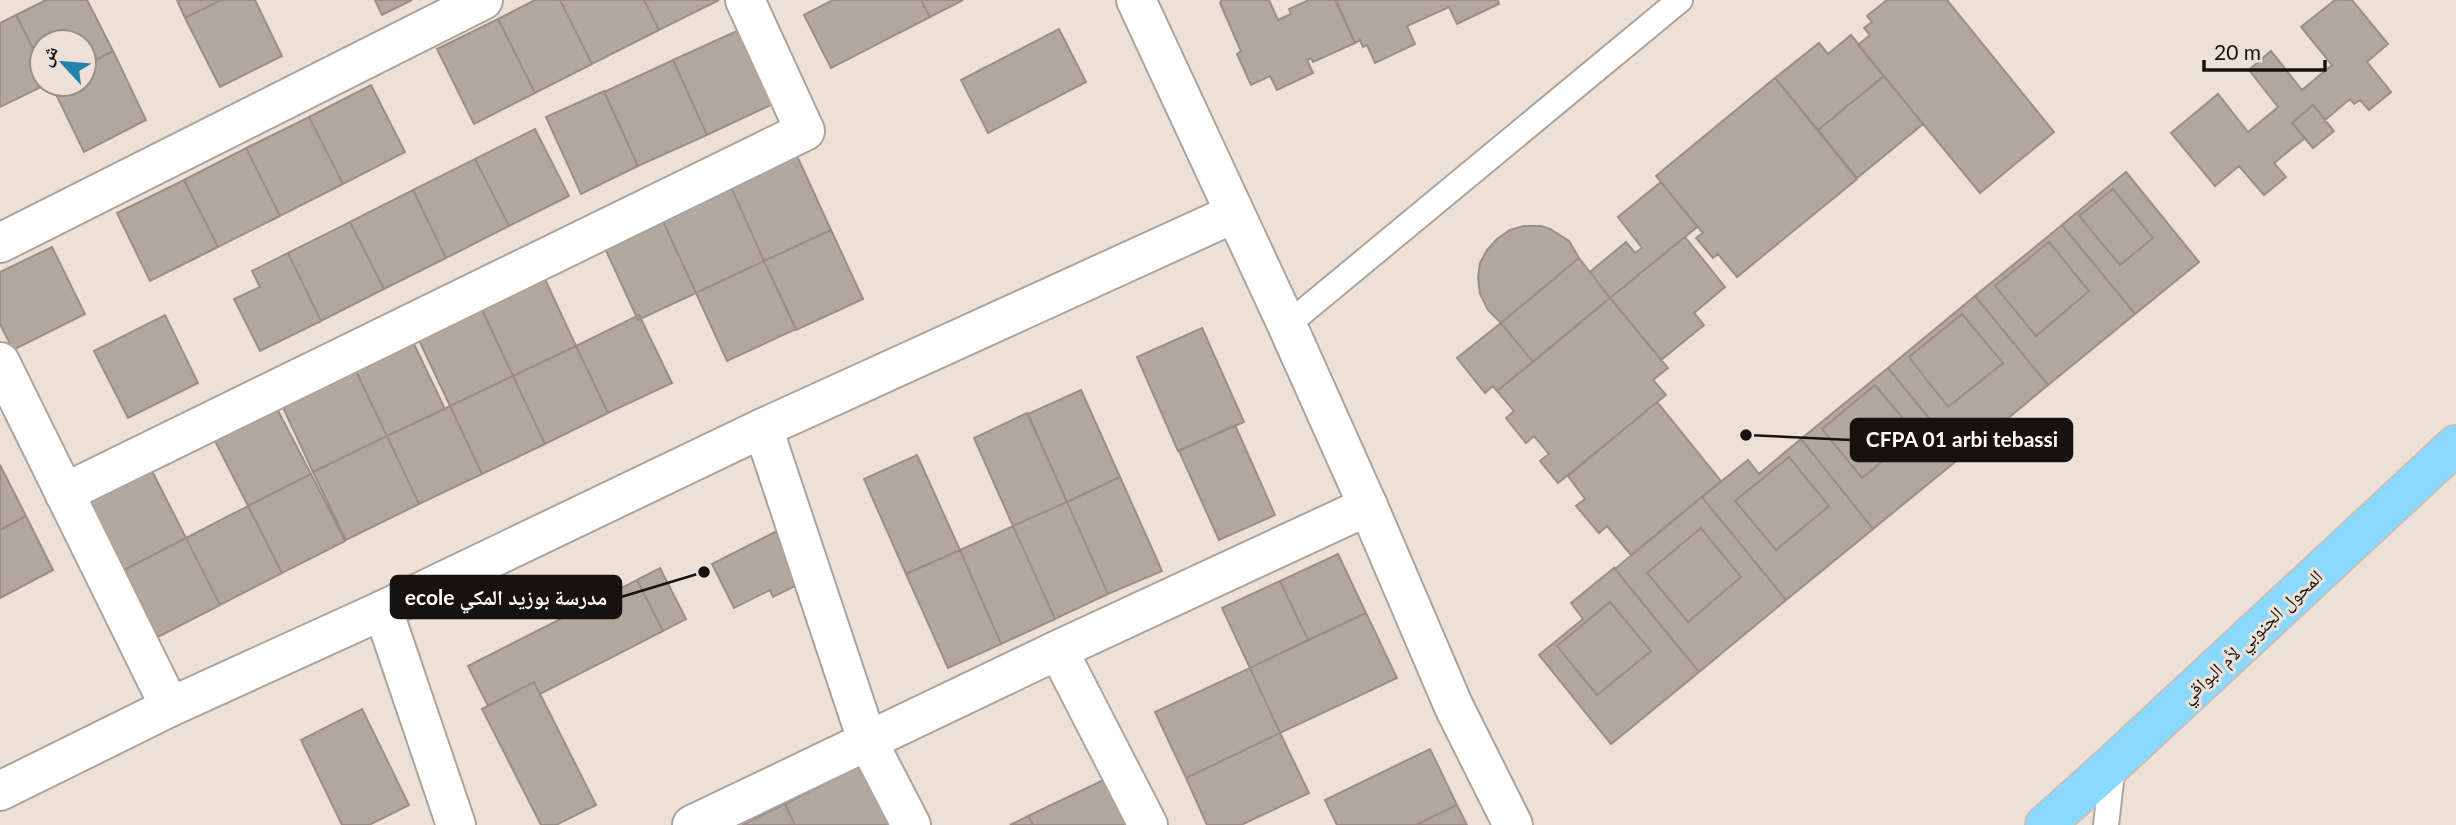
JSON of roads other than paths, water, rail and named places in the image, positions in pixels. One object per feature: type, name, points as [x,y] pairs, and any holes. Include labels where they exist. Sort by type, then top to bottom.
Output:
[{"type":"main road","name":"المحول الجنوبي لأم البواقي","points":[[2045,825],[2456,445]]},
{"type":"street","points":[[0,243],[483,0]]},
{"type":"street","points":[[64,493],[805,131],[745,0]]},
{"type":"street","points":[[1136,0],[1287,325],[1454,707],[1513,825]]},
{"type":"street","points":[[0,791],[170,707],[383,610],[763,428],[1235,213]]},
{"type":"street","points":[[0,362],[170,707]]},
{"type":"street","points":[[763,428],[867,740],[911,825]]},
{"type":"street","points":[[692,825],[867,740],[1368,506]]},
{"type":"street","points":[[383,610],[456,825]]},
{"type":"street","points":[[1058,650],[1148,825]]},
{"type":"lane","points":[[1287,325],[1680,0]]},
{"type":"lane","points":[[2106,825],[2113,764]]},
{"type":"place","name":"CFPA 01 arbi tebassi","points":[[1746,435]]},
{"type":"place","name":"ecole مدرسة بوزيد المكي","points":[[704,572]]}]
